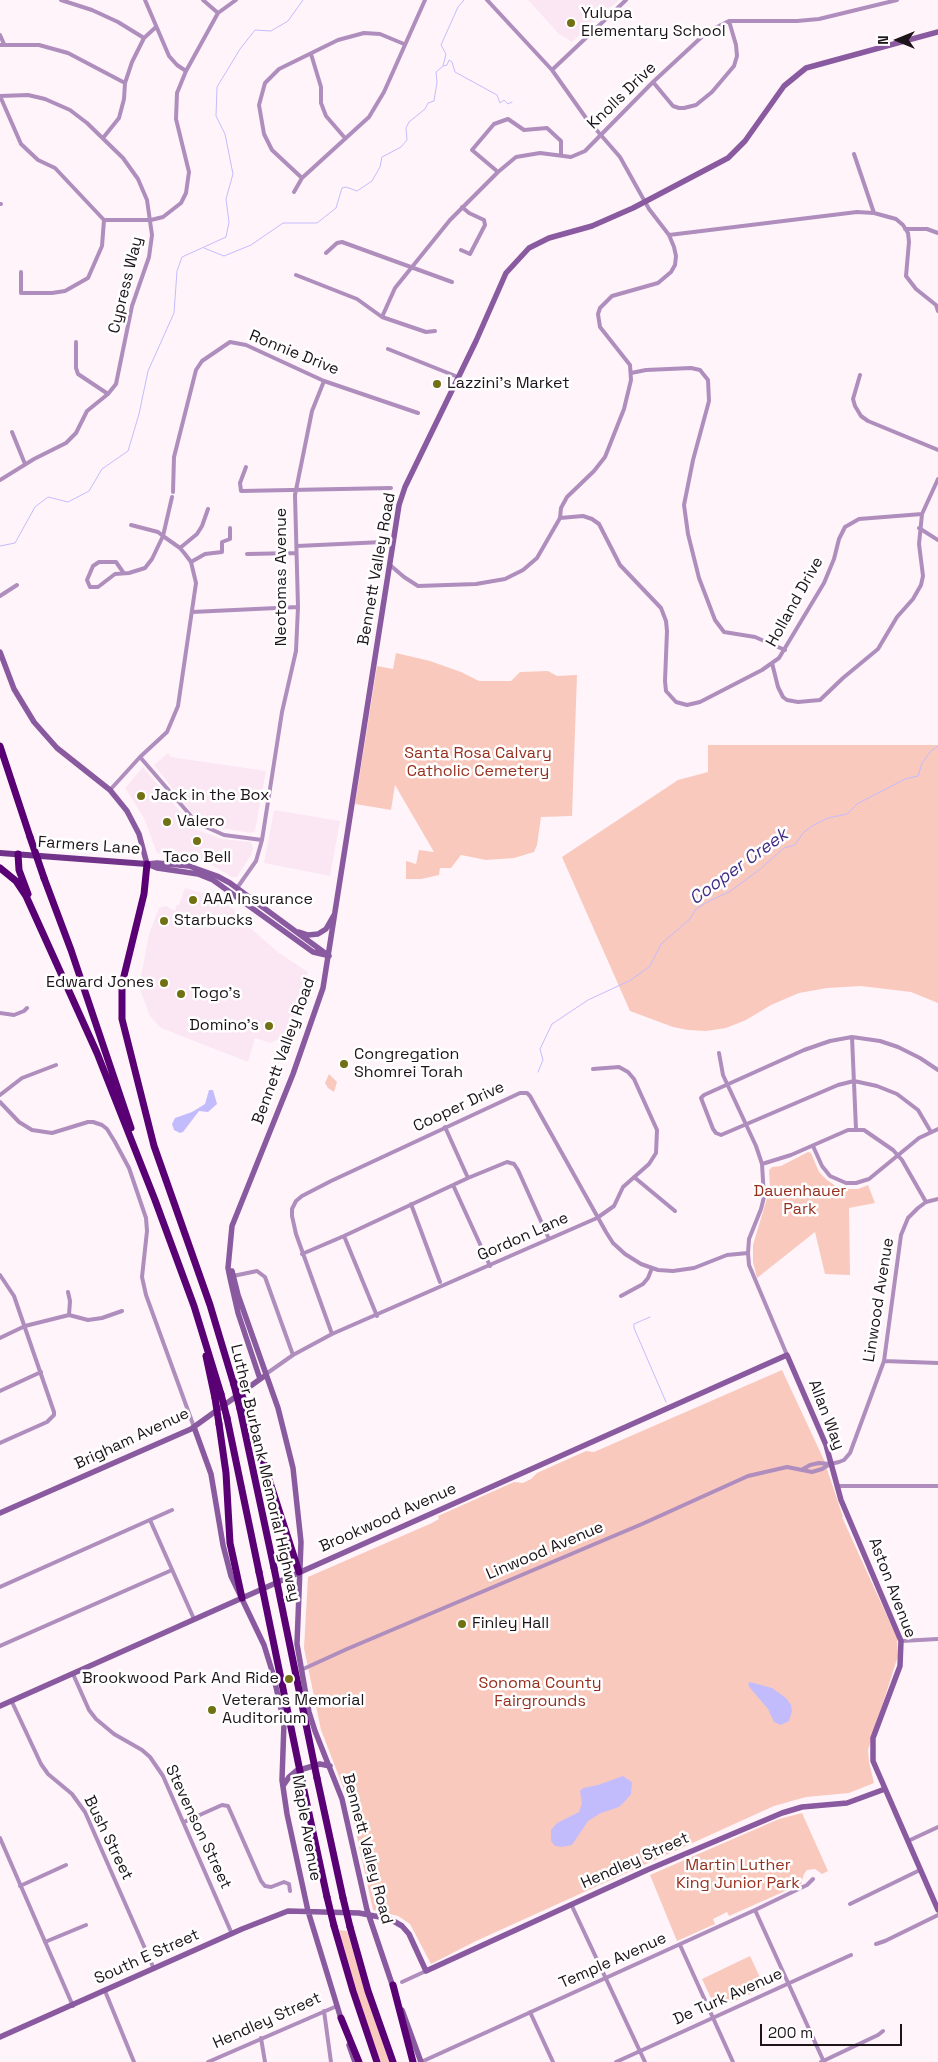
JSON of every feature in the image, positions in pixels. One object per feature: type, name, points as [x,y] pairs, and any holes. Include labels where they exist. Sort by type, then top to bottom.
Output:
[{"type":"highway","points":[[0,746],[155,1200]]},
{"type":"highway","points":[[18,854],[20,872],[34,912],[92,1040],[155,1200]]},
{"type":"highway","name":"Luther Burbank Memorial Highway","points":[[147,864],[144,894],[122,984],[122,1020],[154,1146],[243,1407],[274,1568],[343,1898],[366,1984],[393,2062]]},
{"type":"highway","points":[[0,868],[19,886],[34,912]]},
{"type":"highway","name":"Luther Burbank Memorial Highway","points":[[155,1200],[200,1322],[218,1396],[227,1418],[327,1897],[347,1974],[377,2062]]},
{"type":"highway","points":[[218,1396],[219,1424],[226,1473],[229,1535],[242,1598]]},
{"type":"highway","points":[[243,1407],[299,1572]]},
{"type":"highway","points":[[393,1985],[413,2062]]},
{"type":"highway","points":[[340,2018],[359,2062]]},
{"type":"main road","name":"Farmers Lane","points":[[0,853],[147,864]]},
{"type":"street","points":[[61,0],[92,10],[118,22],[144,38]]},
{"type":"street","points":[[144,0],[169,56],[186,71]]},
{"type":"street","points":[[203,0],[218,13]]},
{"type":"street","points":[[0,96],[21,144],[38,160],[55,168],[104,220],[151,220],[163,217],[181,204],[189,182],[189,172],[176,119],[177,93],[186,71],[218,13],[236,0]]},
{"type":"street","points":[[294,192],[302,178],[369,117],[384,92],[425,0]]},
{"type":"street","points":[[389,564],[418,586],[476,584],[500,580],[523,570],[537,558],[560,518],[561,508],[566,497],[594,471],[605,457],[624,409],[631,373],[630,365],[600,326],[598,314],[600,308],[612,296],[658,283],[671,272],[676,256],[669,235],[657,222],[620,157],[586,118],[552,70],[487,0]]},
{"type":"street","points":[[552,70],[626,0]]},
{"type":"street","name":"Knolls Drive","points":[[382,317],[395,288],[450,220],[498,172],[516,157],[540,153],[571,157],[586,151],[601,133],[707,32],[729,21],[797,21],[819,19],[896,0]]},
{"type":"street","points":[[653,82],[673,106],[684,108],[696,105],[712,92],[734,66],[737,56],[736,45],[729,21]]},
{"type":"street","points":[[103,138],[119,118],[124,99],[125,83],[132,62],[144,38],[156,27]]},
{"type":"street","name":"Bennett Valley Road","points":[[260,1379],[236,1305],[229,1273],[230,1236],[235,1215],[311,1025],[323,988],[399,505],[405,487],[506,273],[529,248],[549,238],[592,226],[645,202],[728,158],[746,141],[784,86],[806,68],[938,32]]},
{"type":"street","points":[[302,178],[272,150],[264,134],[259,105],[265,83],[279,69],[338,40],[364,33],[380,34],[404,44]]},
{"type":"street","points":[[0,35],[2,44],[39,45],[68,53],[125,83]]},
{"type":"street","points":[[311,54],[321,87],[321,103],[326,116],[345,138]]},
{"type":"street","name":"Cypress Way","points":[[0,96],[28,96],[58,104],[82,118],[123,158],[134,173],[145,196],[151,220],[152,235],[149,257],[134,298],[118,379],[108,394],[87,411],[76,432],[66,443],[25,464],[0,480]]},
{"type":"street","points":[[498,172],[472,150],[494,124],[508,119],[524,130],[546,128],[562,141],[562,155]]},
{"type":"street","points":[[854,154],[874,213]]},
{"type":"street","points":[[461,250],[470,254],[485,225],[484,220],[469,213],[462,207]]},
{"type":"street","points":[[669,235],[856,212],[874,213],[896,219],[905,229],[909,242],[906,276],[916,289],[936,305],[938,311]]},
{"type":"street","points":[[21,272],[21,293],[52,294],[65,291],[88,278],[102,246],[104,220]]},
{"type":"street","points":[[905,229],[927,229],[938,233]]},
{"type":"street","points":[[326,252],[337,243],[342,242],[452,282]]},
{"type":"street","points":[[296,275],[357,299],[382,317],[426,332],[435,331]]},
{"type":"street","points":[[76,342],[76,368],[78,374],[108,394]]},
{"type":"street","name":"Ronnie Drive","points":[[172,492],[174,457],[196,370],[202,361],[230,342],[246,345],[324,381],[418,413]]},
{"type":"street","points":[[388,348],[458,377]]},
{"type":"street","points":[[631,373],[646,370],[691,368],[700,370],[708,380],[709,401],[693,460],[684,505],[688,534],[699,578],[715,620],[724,632],[755,637],[785,650]]},
{"type":"street","points":[[860,374],[853,399],[861,416],[938,450]]},
{"type":"street","name":"Neotomas Avenue","points":[[237,888],[256,861],[262,840],[282,712],[296,651],[298,607],[295,490],[312,411],[324,381]]},
{"type":"street","points":[[12,432],[25,464]]},
{"type":"street","points":[[246,467],[240,483],[241,491],[392,488]]},
{"type":"street","points":[[772,664],[782,697],[798,702],[820,700],[878,649],[897,617],[913,599],[921,585],[923,576],[919,528],[922,514],[938,479]]},
{"type":"street","points":[[123,572],[116,562],[99,562],[93,566],[88,580],[90,587],[96,588],[115,574],[129,573],[145,568],[152,559],[163,536],[172,497]]},
{"type":"street","points":[[180,548],[202,526],[208,509]]},
{"type":"street","name":"Holland Drive","points":[[560,518],[582,516],[592,519],[599,524],[620,565],[661,608],[666,621],[667,631],[666,691],[676,702],[687,705],[700,702],[772,664],[785,650],[824,583],[845,527],[859,519],[922,514]]},
{"type":"street","points":[[110,790],[140,757],[167,732],[172,722],[178,706],[196,583],[191,562],[180,548],[158,532],[131,525]]},
{"type":"street","points":[[191,562],[204,554],[222,552],[222,542],[230,539],[230,528]]},
{"type":"street","points":[[919,528],[938,540]]},
{"type":"street","points":[[296,546],[383,542]]},
{"type":"street","points":[[247,554],[296,553]]},
{"type":"street","points":[[0,596],[17,585]]},
{"type":"street","points":[[192,612],[298,607]]},
{"type":"street","points":[[0,652],[14,689],[34,722],[57,748],[110,790],[123,805],[134,822],[141,839],[147,864],[157,868],[198,874],[213,880],[313,952],[329,956]]},
{"type":"street","points":[[140,757],[196,823],[224,835],[262,840]]},
{"type":"street","name":"Farmers Lane","points":[[147,864],[157,862],[189,866],[216,876],[237,888],[329,956]]},
{"type":"street","points":[[295,931],[308,935],[321,932],[326,929],[336,911]]},
{"type":"street","points":[[0,1013],[14,1015],[24,1012],[27,1008]]},
{"type":"street","points":[[931,1132],[918,1110],[897,1094],[877,1086],[854,1082],[838,1086],[721,1135],[713,1129],[701,1098],[804,1050],[830,1041],[852,1037],[880,1041],[920,1058],[938,1070]]},
{"type":"street","points":[[852,1037],[856,1129]]},
{"type":"street","points":[[719,1053],[721,1067],[762,1164],[764,1197],[750,1239],[748,1253],[750,1270],[787,1355]]},
{"type":"street","points":[[0,1095],[22,1078],[56,1065]]},
{"type":"street","name":"Gordon Lane","points":[[266,1374],[293,1355],[332,1334],[598,1218],[614,1206],[623,1188],[649,1164],[656,1153],[658,1142],[655,1124],[634,1080],[628,1072],[619,1067],[592,1069]]},
{"type":"street","name":"Cooper Drive","points":[[332,1334],[302,1254],[292,1217],[293,1207],[302,1196],[520,1093],[527,1093],[613,1244],[624,1254],[652,1268],[673,1271],[686,1270],[727,1255],[748,1253]]},
{"type":"street","points":[[0,1102],[19,1122],[32,1130],[52,1132],[93,1122],[107,1129],[115,1142],[129,1168],[146,1218],[147,1231],[142,1272],[143,1285],[194,1427]]},
{"type":"street","points":[[445,1127],[468,1178]]},
{"type":"street","points":[[813,1146],[822,1166],[836,1180],[856,1183],[869,1179],[919,1138],[938,1129]]},
{"type":"street","points":[[762,1164],[791,1155],[848,1130],[864,1130],[898,1155],[926,1202]]},
{"type":"street","points":[[302,1254],[504,1163],[510,1163],[518,1170],[549,1239]]},
{"type":"street","points":[[634,1177],[675,1211]]},
{"type":"street","points":[[453,1185],[490,1266]]},
{"type":"street","name":"Linwood Avenue","points":[[301,1671],[347,1649],[642,1524],[748,1476],[781,1468],[812,1472],[844,1460],[850,1453],[884,1361],[901,1235],[908,1218],[926,1202],[938,1199]]},
{"type":"street","points":[[412,1204],[440,1282]]},
{"type":"street","points":[[344,1236],[377,1316]]},
{"type":"street","name":"Bennett Valley Road","points":[[229,1261],[238,1295],[286,1437],[294,1477],[301,1542],[297,1644],[312,1725],[330,1766],[345,1808],[368,1914],[421,2062]]},
{"type":"street","points":[[621,1296],[643,1284],[652,1268]]},
{"type":"street","points":[[233,1276],[257,1271],[265,1277],[293,1355]]},
{"type":"street","points":[[0,1275],[11,1290],[25,1326],[53,1407],[54,1415],[47,1422],[0,1443]]},
{"type":"street","points":[[0,1285],[6,1282]]},
{"type":"street","points":[[68,1292],[70,1301],[69,1315]]},
{"type":"street","points":[[0,1338],[25,1326],[69,1315],[88,1320],[102,1318],[122,1311]]},
{"type":"street","name":"Allan Way","points":[[787,1355],[826,1445],[837,1486]]},
{"type":"street","name":"Brookwood Avenue","points":[[0,1706],[787,1355]]},
{"type":"street","points":[[884,1361],[938,1364]]},
{"type":"street","points":[[0,1391],[41,1372]]},
{"type":"street","name":"Brigham Avenue","points":[[0,1514],[194,1427],[266,1374]]},
{"type":"street","name":"Maple Avenue","points":[[194,1427],[210,1474],[229,1570],[264,1645],[274,1674],[284,1722],[283,1786],[287,1814],[308,1910],[355,2062]]},
{"type":"street","points":[[837,1486],[938,1486]]},
{"type":"street","name":"Aston Avenue","points":[[837,1486],[841,1500],[902,1641],[900,1666],[872,1745],[873,1761],[938,1910]]},
{"type":"street","points":[[0,1587],[172,1510]]},
{"type":"street","points":[[150,1520],[194,1619]]},
{"type":"street","points":[[0,1646],[172,1570]]},
{"type":"street","points":[[902,1641],[938,1639]]},
{"type":"street","name":"Stevenson Street","points":[[73,1674],[89,1710],[96,1719],[114,1734],[142,1750],[157,1766],[184,1822],[232,1934]]},
{"type":"street","name":"Bush Street","points":[[12,1702],[41,1764],[48,1774],[72,1794],[85,1812],[154,1969]]},
{"type":"street","points":[[283,1786],[296,1770],[320,1764],[330,1766]]},
{"type":"street","name":"Hendley Street","points":[[402,1982],[571,1904],[782,1813],[802,1807],[847,1803],[885,1790]]},
{"type":"street","points":[[184,1822],[222,1805],[228,1806],[261,1881],[265,1886],[271,1887],[284,1882],[289,1884],[290,1891]]},
{"type":"street","points":[[908,1841],[938,1827]]},
{"type":"street","points":[[0,1838],[73,2006]]},
{"type":"street","points":[[20,1886],[66,1865]]},
{"type":"street","points":[[850,1904],[920,1870]]},
{"type":"street","name":"Temple Avenue","points":[[421,2062],[755,1910],[806,1886],[812,1879]]},
{"type":"street","points":[[571,1904],[604,1979],[645,2062]]},
{"type":"street","name":"South E Street","points":[[1,2035],[73,2006],[285,1911],[308,1910],[368,1914],[390,1919],[402,1926],[412,1939],[426,1971]]},
{"type":"street","points":[[755,1910],[823,2062],[878,2035],[882,2031]]},
{"type":"street","points":[[876,1944],[938,1915]]},
{"type":"street","points":[[45,1942],[86,1925]]},
{"type":"street","points":[[680,1944],[733,2062]]},
{"type":"street","name":"De Turk Avenue","points":[[616,2062],[851,1955]]},
{"type":"street","points":[[105,1991],[134,2062]]},
{"type":"street","name":"Hendley Street","points":[[208,2062],[337,2006]]},
{"type":"street","points":[[324,2011],[331,2062]]},
{"type":"street","points":[[530,2012],[553,2062]]},
{"type":"street","points":[[261,2038],[265,2062]]},
{"type":"shaded area","name":"Yulupa Elementary School","points":[[528,0],[619,0],[572,42],[559,34]]},
{"type":"shaded area","points":[[168,753],[171,757],[266,771],[255,831],[251,833],[220,828],[198,818],[190,811],[154,765]]},
{"type":"shaded area","points":[[143,767],[195,829],[222,839],[251,842],[253,849],[251,855],[237,877],[232,877],[212,865],[196,859],[157,853],[144,818],[125,788]]},
{"type":"shaded area","points":[[274,810],[340,821],[330,876],[264,863]]},
{"type":"shaded area","points":[[185,888],[218,897],[279,953],[308,972],[300,998],[302,1000],[290,1034],[270,1043],[255,1038],[248,1062],[161,1028],[150,1016],[139,987],[149,934],[159,908],[166,906],[175,911]]},
{"type":"shaded area","points":[[209,1090],[213,1090],[217,1104],[208,1112],[199,1111],[183,1132],[180,1133],[174,1130],[172,1124],[175,1118],[192,1112],[205,1104]]},
{"type":"shaded area","points":[[750,1682],[772,1688],[786,1698],[791,1705],[792,1711],[789,1721],[781,1725],[774,1722],[768,1709],[750,1688],[748,1684]]},
{"type":"shaded area","points":[[623,1776],[632,1782],[631,1794],[626,1800],[619,1807],[601,1813],[588,1821],[572,1845],[555,1846],[551,1841],[551,1830],[557,1823],[579,1812],[582,1803],[580,1791],[583,1788]]},
{"type":"green space","name":"Santa Rosa Calvary Catholic Cemetery","points":[[396,653],[430,661],[461,672],[479,681],[511,681],[520,672],[548,671],[557,676],[577,675],[572,816],[541,817],[537,845],[534,852],[514,858],[486,860],[461,855],[451,868],[440,868],[439,875],[421,879],[406,879],[406,861],[416,864],[419,850],[434,852],[395,785],[391,810],[355,804],[377,666],[393,669]]},
{"type":"green space","points":[[708,745],[938,745],[938,1003],[911,992],[861,986],[827,988],[799,993],[771,1005],[746,1020],[726,1028],[706,1031],[673,1027],[630,1011],[562,857],[678,780],[708,772]]},
{"type":"green space","points":[[329,1074],[337,1082],[334,1092],[325,1083]]},
{"type":"green space","name":"Dauenhauer Park","points":[[808,1152],[811,1153],[819,1172],[827,1180],[836,1186],[848,1189],[858,1189],[868,1185],[875,1203],[849,1208],[850,1275],[825,1274],[815,1232],[757,1278],[753,1262],[753,1245],[770,1188],[769,1170]]},
{"type":"green space","name":"Sonoma County Fairgrounds","points":[[782,1370],[824,1460],[842,1517],[897,1638],[898,1656],[868,1750],[874,1783],[849,1793],[806,1797],[774,1806],[476,1941],[431,1964],[410,1924],[398,1916],[373,1910],[350,1805],[321,1730],[304,1648],[308,1577],[432,1523],[439,1519],[438,1516],[514,1482],[523,1483],[537,1473],[586,1451],[594,1452]]},
{"type":"green space","name":"Martin Luther King Junior Park","points":[[802,1813],[828,1871],[822,1874],[815,1869],[807,1870],[801,1884],[729,1916],[727,1912],[713,1919],[715,1924],[677,1941],[650,1875],[779,1819]]},
{"type":"green space","points":[[339,1930],[347,1931],[389,2062],[381,2062],[361,2006]]},
{"type":"green space","points":[[750,1956],[765,1988],[716,2009],[702,1979]]},
{"type":"waterway","points":[[0,546],[15,543],[35,507],[48,497],[68,502],[89,491],[102,469],[128,451],[139,414],[148,371],[174,313],[177,271],[182,257],[226,237],[229,222],[226,199],[233,174],[225,134],[216,116],[217,87],[240,49],[255,30],[271,31],[288,21],[303,0]]},
{"type":"waterway","points":[[204,248],[224,256],[251,245],[283,223],[317,223],[336,208],[342,188],[346,187],[357,191],[372,181],[380,167],[382,157],[401,147],[407,140],[406,128],[409,122],[425,109],[428,103],[434,101],[437,82],[436,72],[443,66],[446,54],[441,45],[458,7],[464,0]]},
{"type":"waterway","points":[[443,66],[447,65],[449,60],[452,62],[455,72],[497,95],[500,103],[504,100],[508,104],[512,102]]},
{"type":"waterway","name":"Cooper Creek","points":[[538,1072],[543,1060],[540,1049],[552,1024],[588,1000],[631,980],[650,966],[661,944],[690,919],[696,909],[729,892],[759,870],[784,848],[795,845],[803,833],[812,826],[828,818],[847,814],[857,804],[905,779],[918,776],[922,763],[931,751],[938,746]]},
{"type":"waterway","points":[[650,1317],[634,1324],[634,1328],[666,1402]]},
{"type":"place","name":"Yulupa Elementary School","points":[[571,23]]},
{"type":"place","name":"Lazzini's Market","points":[[437,384]]},
{"type":"place","name":"Jack in the Box","points":[[141,796]]},
{"type":"place","name":"Valero","points":[[167,822]]},
{"type":"place","name":"Taco Bell","points":[[197,841]]},
{"type":"place","name":"AAA Insurance","points":[[193,900]]},
{"type":"place","name":"Starbucks","points":[[164,921]]},
{"type":"place","name":"Edward Jones","points":[[164,983]]},
{"type":"place","name":"Togo's","points":[[181,994]]},
{"type":"place","name":"Domino's","points":[[269,1026]]},
{"type":"place","name":"Congregation Shomrei Torah","points":[[344,1064]]},
{"type":"place","name":"Finley Hall","points":[[462,1624]]},
{"type":"place","name":"Brookwood Park And Ride","points":[[289,1679]]},
{"type":"place","name":"Veterans Memorial Auditorium","points":[[212,1710]]}]
